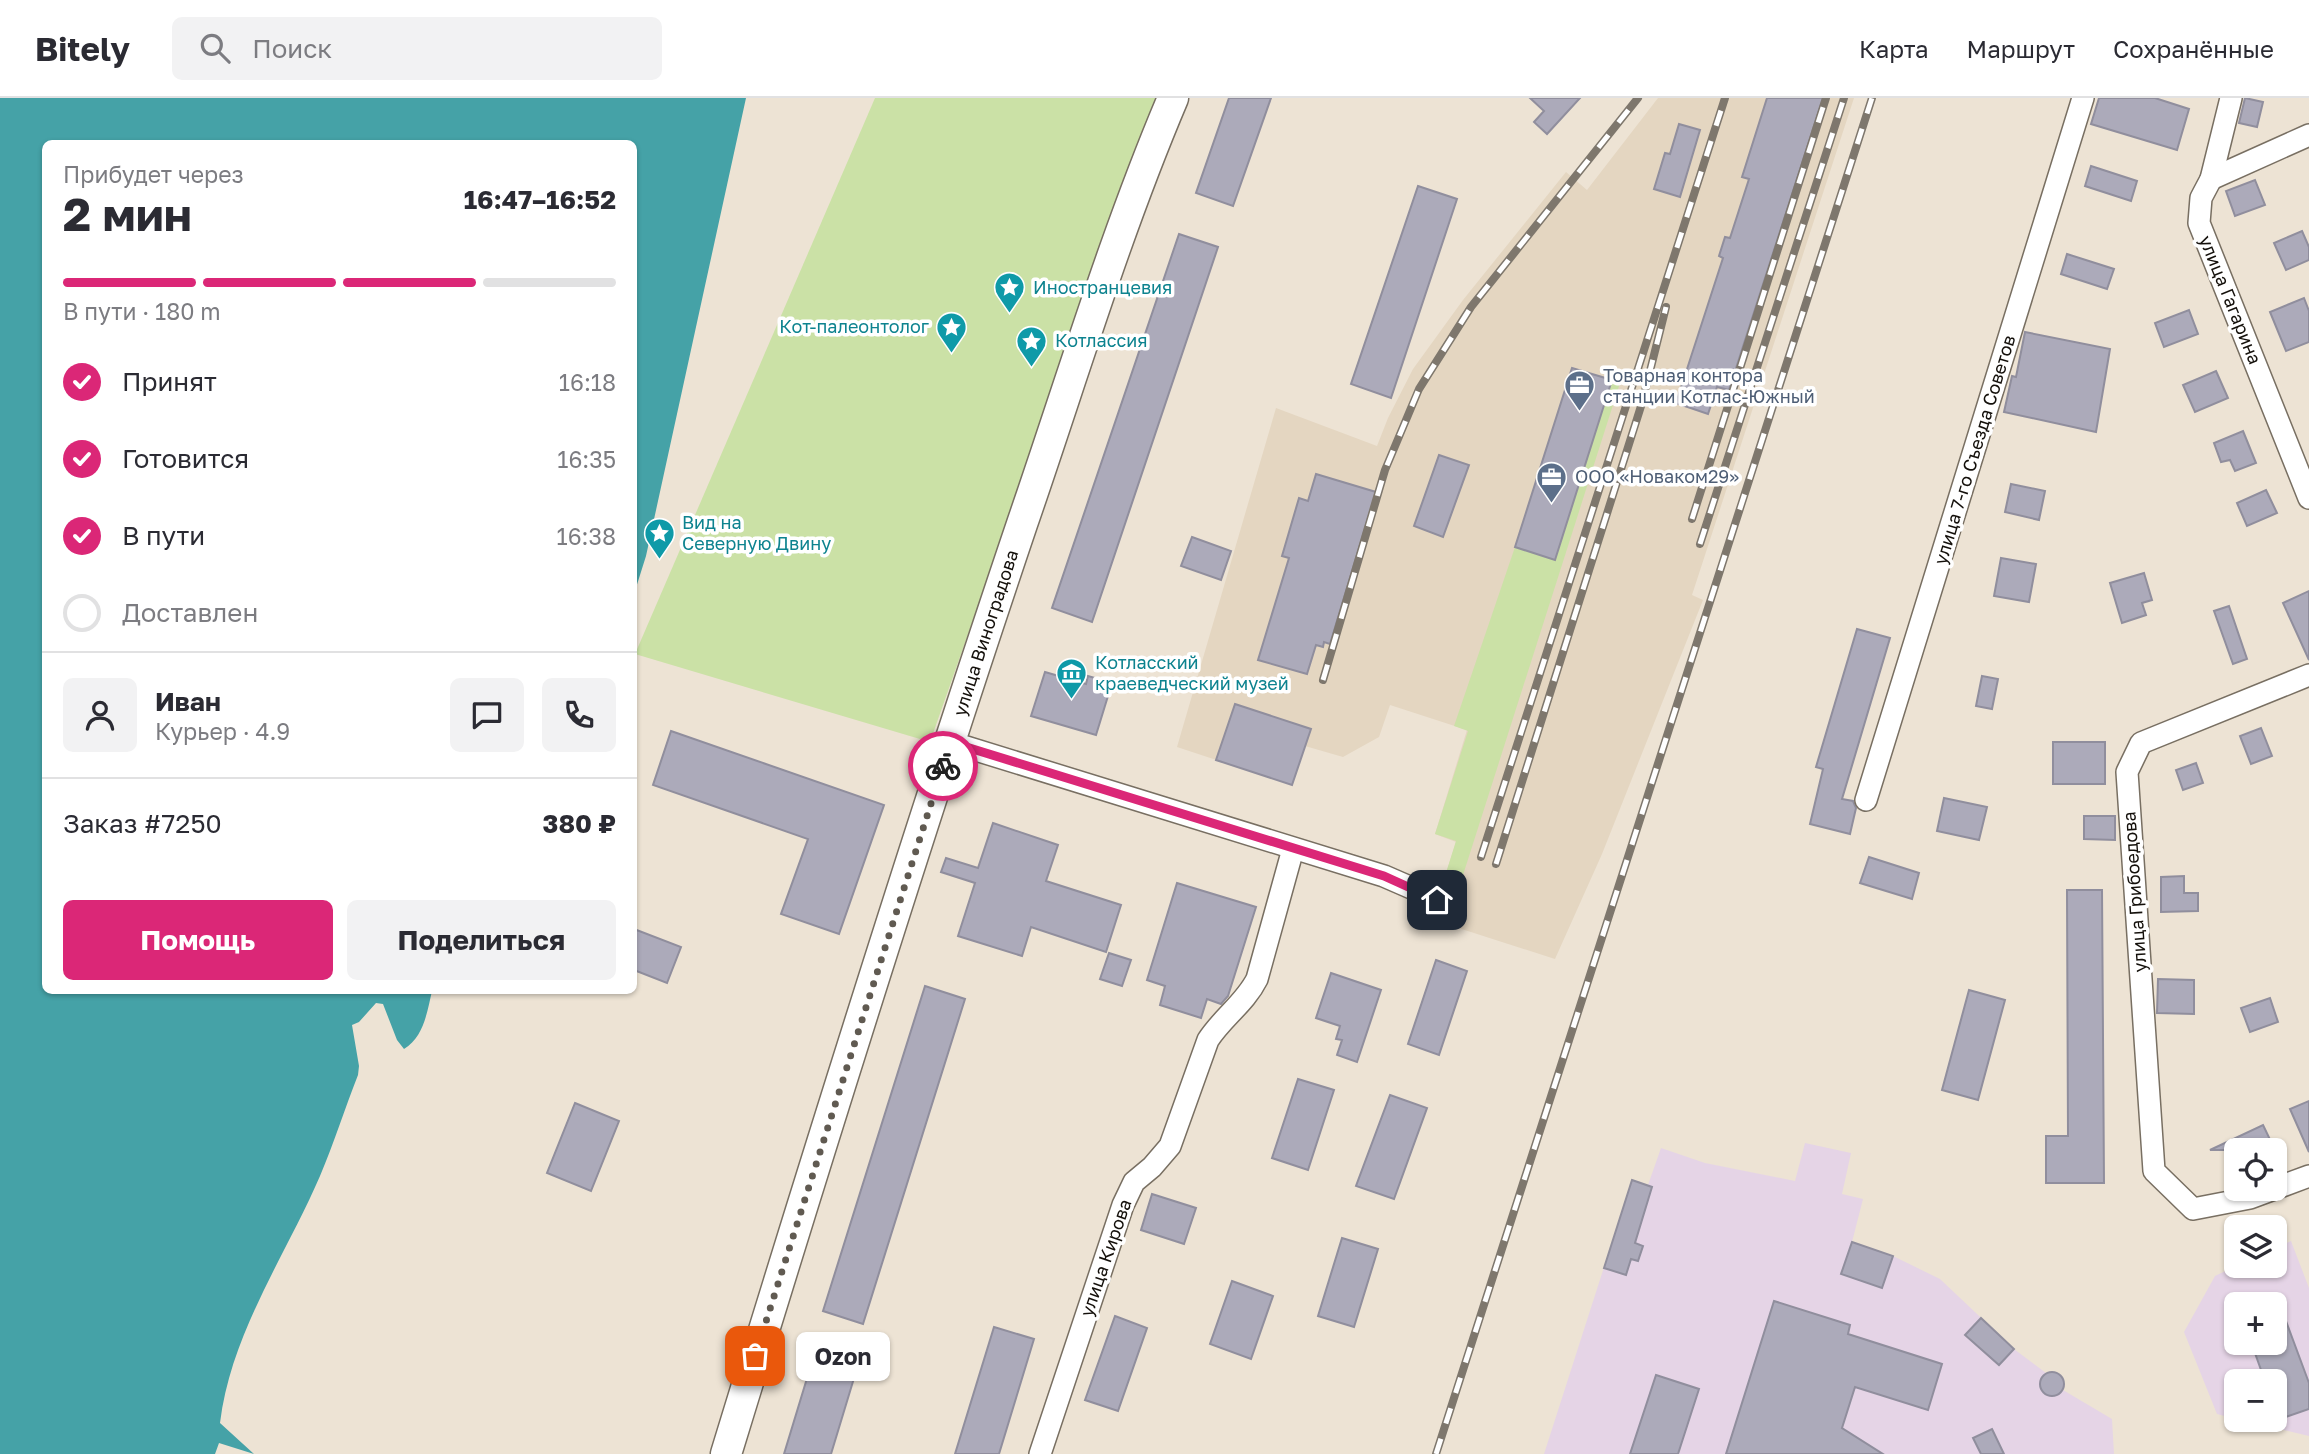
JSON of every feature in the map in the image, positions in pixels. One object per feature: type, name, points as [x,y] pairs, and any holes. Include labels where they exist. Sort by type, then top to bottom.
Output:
[{"type":"main road","name":"улица Виноградова","points":[[726,1454],[806,1190],[950,742],[1131,203],[1172,98]]},
{"type":"street","name":"улица 7-го Съезда Советов","points":[[1866,800],[2083,98]]},
{"type":"street","name":"улица Гагарина","points":[[2231,98],[2211,179],[2202,198],[2199,223],[2309,498]]},
{"type":"street","points":[[2211,179],[2309,135]]},
{"type":"street","name":"улица Грибоедова","points":[[2309,676],[2141,743],[2127,772],[2154,1171],[2193,1209],[2250,1198],[2309,1176]]},
{"type":"street","points":[[950,742],[1384,876],[1452,906]]},
{"type":"street","name":"улица Кирова","points":[[1040,1454],[1123,1205],[1134,1181],[1152,1167],[1170,1146],[1209,1040],[1218,1025],[1245,999],[1257,979],[1293,849]]},
{"type":"shaded area","points":[[1658,98],[1854,98],[1692,595],[1703,600],[1602,854],[1555,959],[1446,924],[1455,897],[1440,892],[1456,842],[1435,834],[1467,730],[1390,705],[1379,737],[1343,757],[1305,746],[1292,785],[1177,747],[1276,408],[1377,446],[1413,369],[1463,300],[1566,172],[1587,190]]},
{"type":"shaded area","points":[[1805,1143],[1851,1153],[1842,1194],[1863,1199],[1852,1242],[1893,1256],[1940,1279],[2014,1349],[2046,1373],[2060,1375],[2064,1382],[2063,1390],[2112,1419],[2114,1454],[1544,1454],[1632,1180],[1648,1185],[1661,1148],[1705,1163],[1795,1181]]},
{"type":"shaded area","points":[[2291,1241],[2309,1288],[2309,1436],[2287,1431],[2287,1369],[2224,1369],[2224,1416],[2217,1414],[2184,1332],[2215,1276],[2224,1272],[2224,1278],[2287,1278],[2287,1243]]},
{"type":"green space","points":[[875,98],[1157,98],[930,742],[637,655]]},
{"type":"green space","points":[[1612,380],[1620,383],[1456,897],[1440,892],[1456,841],[1435,834],[1468,731],[1454,726],[1515,547],[1556,559]]},
{"type":"water","points":[[0,98],[746,98],[646,556],[637,584],[637,140],[42,140],[42,994],[431,994],[420,1031],[404,1049],[397,1040],[383,1004],[376,1003],[359,1022],[352,1025],[358,1075],[320,1176],[247,1327],[226,1390],[220,1423],[254,1454],[219,1443],[215,1454],[0,1454]]},
{"type":"building","points":[[1229,98],[1271,98],[1233,206],[1196,193]]},
{"type":"building","points":[[1530,98],[1580,98],[1547,134],[1534,122],[1544,111]]},
{"type":"building","points":[[1767,98],[1823,98],[1729,390],[1717,387],[1708,414],[1676,403],[1723,258],[1719,256],[1725,237],[1730,238],[1749,179],[1742,177]]},
{"type":"building","points":[[2099,98],[2155,98],[2189,109],[2177,150],[2091,124]]},
{"type":"building","points":[[2245,98],[2263,102],[2257,127],[2239,123]]},
{"type":"building","points":[[1679,124],[1700,130],[1680,197],[1654,189],[1665,153],[1670,154]]},
{"type":"building","points":[[2091,166],[2137,181],[2131,201],[2085,186]]},
{"type":"building","points":[[2255,180],[2265,205],[2235,216],[2226,191]]},
{"type":"building","points":[[1418,186],[1457,199],[1391,398],[1351,384]]},
{"type":"building","points":[[2302,231],[2309,247],[2309,260],[2286,270],[2274,243]]},
{"type":"building","points":[[1179,234],[1218,247],[1092,622],[1052,608]]},
{"type":"building","points":[[2067,254],[2114,269],[2107,289],[2061,274]]},
{"type":"building","points":[[2304,298],[2309,311],[2309,342],[2286,351],[2270,312]]},
{"type":"building","points":[[2189,310],[2198,334],[2164,347],[2155,323]]},
{"type":"building","points":[[2025,332],[2110,349],[2096,432],[2004,412],[2012,376],[2016,377]]},
{"type":"building","points":[[1572,368],[1612,380],[1555,560],[1515,547]]},
{"type":"building","points":[[2216,371],[2228,398],[2195,412],[2183,385]]},
{"type":"building","points":[[2243,431],[2256,463],[2235,471],[2230,460],[2221,462],[2214,443]]},
{"type":"building","points":[[1439,455],[1469,465],[1443,537],[1414,526]]},
{"type":"building","points":[[1316,474],[1376,492],[1330,644],[1324,642],[1323,647],[1316,645],[1307,674],[1258,660],[1289,558],[1282,556],[1299,498],[1308,501]]},
{"type":"building","points":[[2011,484],[2045,491],[2039,520],[2005,512]]},
{"type":"building","points":[[2266,490],[2277,513],[2247,526],[2237,503]]},
{"type":"building","points":[[1192,537],[1231,551],[1221,580],[1181,566]]},
{"type":"building","points":[[2001,558],[2036,564],[2029,602],[1994,596]]},
{"type":"building","points":[[2144,573],[2152,600],[2142,603],[2146,615],[2122,623],[2110,583]]},
{"type":"building","points":[[2309,591],[2309,660],[2283,603]]},
{"type":"building","points":[[2229,606],[2247,659],[2233,664],[2214,611]]},
{"type":"building","points":[[1857,629],[1890,638],[1842,799],[1853,801],[1856,808],[1850,834],[1810,824],[1823,769],[1816,767]]},
{"type":"building","name":"Котласский краеведческий музей","points":[[1045,672],[1086,684],[1088,676],[1112,683],[1096,735],[1031,716]]},
{"type":"building","points":[[1982,676],[1998,679],[1992,709],[1976,706]]},
{"type":"building","points":[[1235,704],[1311,729],[1292,785],[1216,760]]},
{"type":"building","points":[[2261,728],[2272,756],[2251,764],[2240,736]]},
{"type":"building","points":[[671,731],[884,805],[839,934],[781,914],[808,839],[653,785]]},
{"type":"building","points":[[2053,742],[2105,742],[2105,784],[2053,784]]},
{"type":"building","points":[[2196,763],[2203,783],[2183,790],[2176,770]]},
{"type":"building","points":[[1944,798],[1987,807],[1979,840],[1937,831]]},
{"type":"building","points":[[2084,816],[2115,816],[2115,840],[2084,839]]},
{"type":"building","points":[[993,823],[1058,845],[1046,881],[1121,905],[1106,952],[1031,927],[1022,956],[958,936],[975,883],[941,872],[946,858],[978,868]]},
{"type":"building","points":[[1869,857],[1919,873],[1912,899],[1860,883]]},
{"type":"building","points":[[2184,876],[2184,893],[2198,893],[2198,911],[2161,912],[2161,877]]},
{"type":"building","points":[[1177,883],[1256,907],[1228,996],[1221,1004],[1207,999],[1201,1018],[1160,1005],[1165,986],[1147,980]]},
{"type":"building","points":[[2067,890],[2102,890],[2104,1183],[2046,1183],[2046,1136],[2068,1136]]},
{"type":"building","points":[[637,930],[681,947],[667,983],[637,971]]},
{"type":"building","points":[[1109,953],[1131,960],[1122,986],[1100,979]]},
{"type":"building","points":[[1436,960],[1467,971],[1439,1055],[1408,1044]]},
{"type":"building","points":[[1331,973],[1381,990],[1357,1062],[1337,1055],[1342,1040],[1336,1039],[1340,1026],[1316,1018]]},
{"type":"building","points":[[2158,979],[2194,980],[2194,1014],[2157,1013]]},
{"type":"building","points":[[925,986],[965,999],[863,1324],[823,1311]]},
{"type":"building","points":[[1969,990],[2005,1000],[1978,1100],[1942,1090]]},
{"type":"building","points":[[2270,998],[2278,1022],[2250,1032],[2241,1008]]},
{"type":"building","points":[[1298,1079],[1334,1090],[1308,1170],[1272,1158]]},
{"type":"building","points":[[1390,1095],[1427,1108],[1394,1199],[1356,1186]]},
{"type":"building","points":[[2309,1101],[2309,1152],[2290,1109]]},
{"type":"building","points":[[575,1103],[619,1121],[591,1191],[547,1173]]},
{"type":"building","points":[[2263,1125],[2269,1138],[2235,1138]]},
{"type":"building","points":[[2224,1143],[2224,1150],[2210,1150]]},
{"type":"building","points":[[1632,1180],[1652,1187],[1635,1243],[1643,1246],[1638,1261],[1631,1259],[1626,1275],[1604,1268]]},
{"type":"building","points":[[1152,1194],[1196,1208],[1184,1244],[1141,1230]]},
{"type":"building","points":[[1342,1238],[1378,1249],[1354,1327],[1318,1316]]},
{"type":"building","points":[[1852,1242],[1893,1256],[1882,1288],[1841,1274]]},
{"type":"building","points":[[1232,1281],[1273,1296],[1251,1359],[1210,1344]]},
{"type":"building","points":[[1774,1301],[1850,1325],[1848,1334],[1942,1364],[1928,1410],[1855,1387],[1842,1428],[1883,1454],[1726,1454]]},
{"type":"building","points":[[1115,1316],[1147,1328],[1118,1411],[1085,1400]]},
{"type":"building","points":[[1981,1318],[2014,1349],[1999,1365],[1965,1335]]},
{"type":"building","points":[[2287,1324],[2309,1383],[2309,1409],[2287,1417],[2287,1369],[2261,1369],[2256,1355],[2287,1355]]},
{"type":"building","points":[[994,1327],[1034,1339],[999,1454],[955,1454]]},
{"type":"building","points":[[815,1352],[858,1365],[831,1454],[784,1454]]},
{"type":"building","points":[[2052,1372],[2063,1379],[2064,1384],[2057,1395],[2052,1396],[2041,1389],[2040,1384],[2047,1373]]},
{"type":"building","points":[[1656,1375],[1699,1389],[1678,1454],[1630,1454]]},
{"type":"building","points":[[1992,1429],[2004,1454],[1981,1454],[1973,1438]]},
{"type":"railway","points":[[1323,680],[1385,470],[1419,389],[1471,307],[1638,98]]},
{"type":"railway","points":[[1481,857],[1725,98]]},
{"type":"railway","points":[[1692,519],[1826,98]]},
{"type":"railway","points":[[1700,544],[1844,98]]},
{"type":"railway","points":[[1436,1454],[1872,98]]},
{"type":"railway","points":[[1496,864],[1642,403],[1666,307]]},
{"type":"way so far","points":[[755,1356],[943,766]]},
{"type":"place","name":"Иностранцевия","points":[[1010,315]]},
{"type":"place","name":"Кот-палеонтолог","points":[[952,354]]},
{"type":"place","name":"Котлассия","points":[[1032,368]]},
{"type":"place","name":"Товарная контора станции Котлас-Южный","points":[[1580,413]]},
{"type":"place","name":"ООО «Новаком29»","points":[[1552,504]]},
{"type":"place","name":"Вид на Северную Двину","points":[[659,560]]},
{"type":"place","name":"Котласский краеведческий музей","points":[[1072,700]]},
{"type":"place","name":"Ozon","points":[[755,1356]]},
{"type":"route","points":[[943,766],[950,742],[1384,876],[1437,900]]}]
